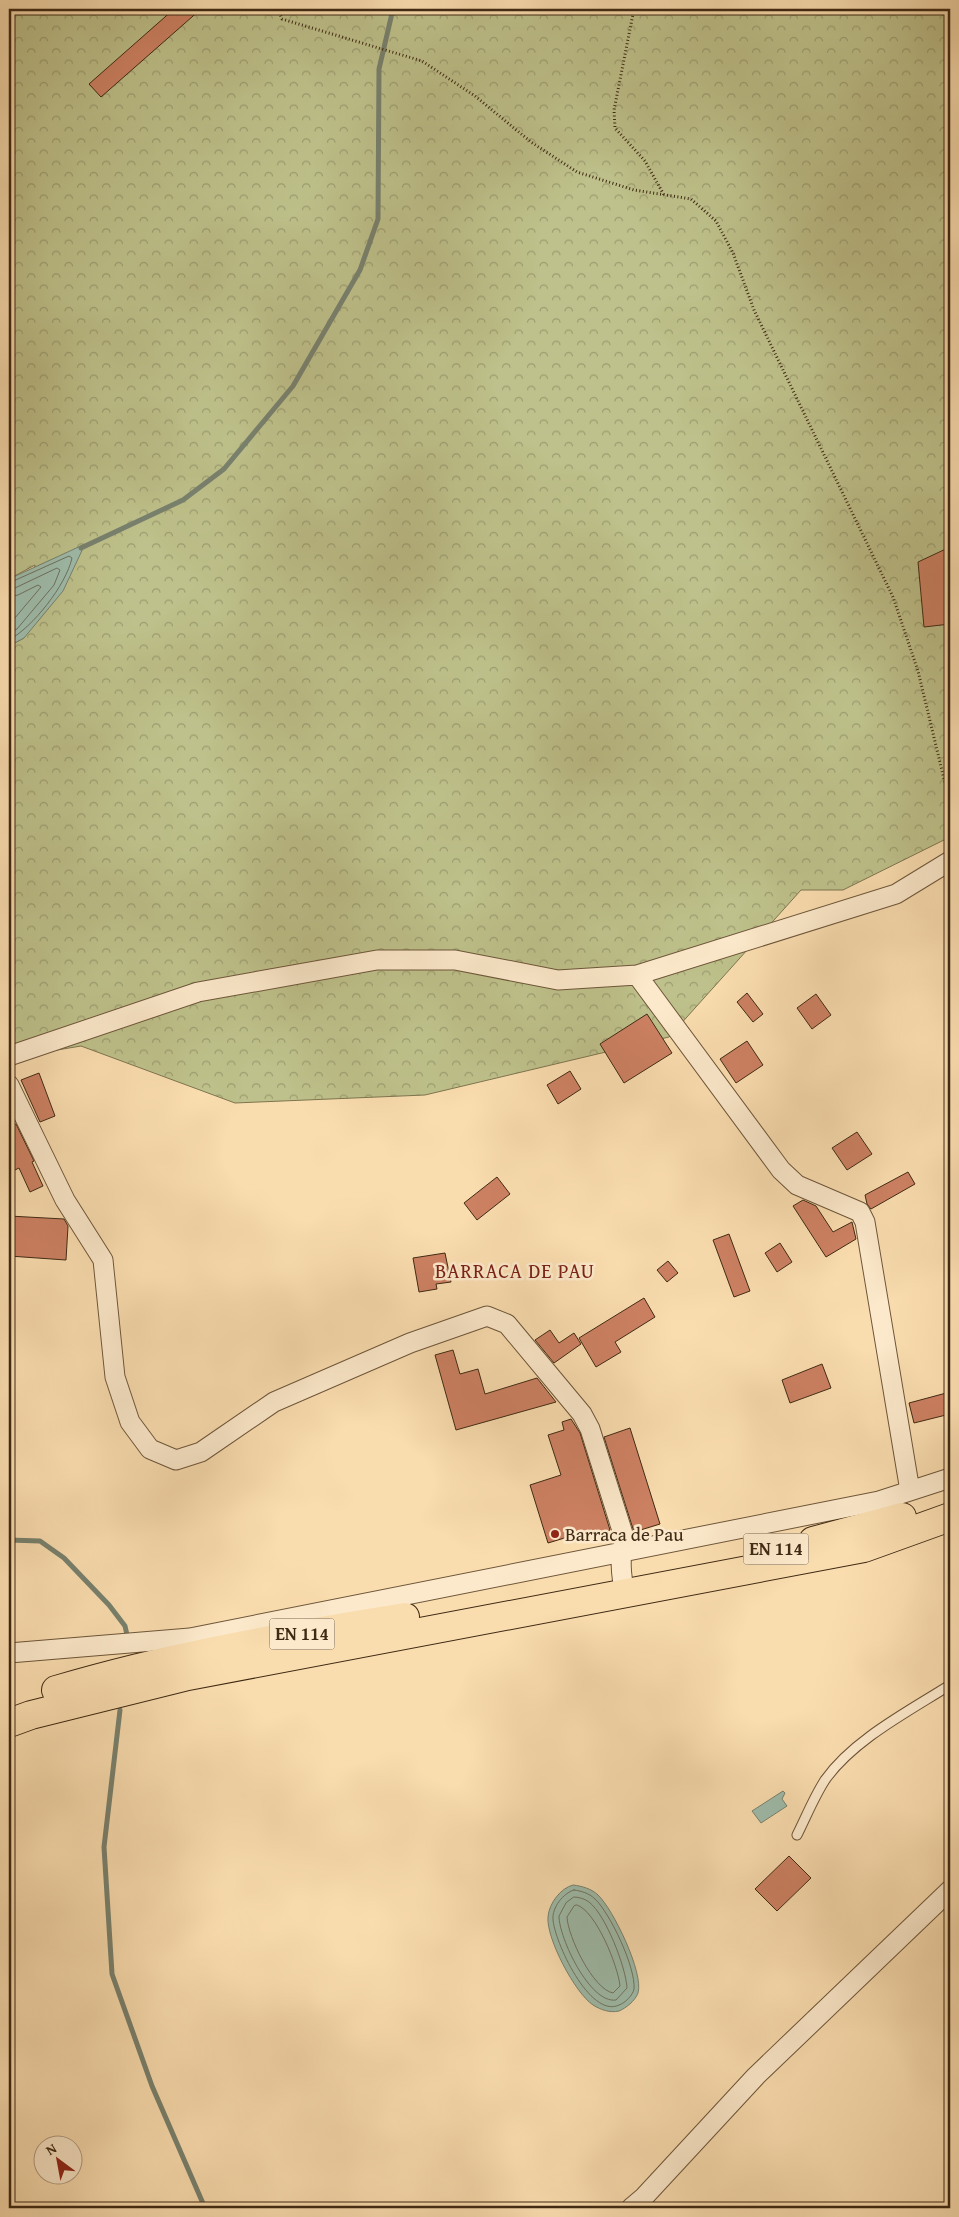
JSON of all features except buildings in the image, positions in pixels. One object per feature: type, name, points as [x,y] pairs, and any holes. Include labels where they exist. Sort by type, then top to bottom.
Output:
[{"type":"main road","name":"EN 114","points":[[9,1704],[108,1675],[191,1655],[623,1575],[784,1548],[856,1530],[950,1502]]},
{"type":"main road","name":"EN 114","points":[[9,1723],[31,1714],[188,1676],[623,1575],[864,1548],[950,1517]]},
{"type":"street","points":[[9,1056],[198,992],[377,960],[455,960],[558,980],[637,974],[896,894],[950,861]]},
{"type":"street","points":[[637,974],[781,1170],[797,1185],[860,1212],[866,1222],[910,1491]]},
{"type":"street","points":[[9,1085],[65,1200],[103,1260],[115,1377],[130,1422],[150,1448],[176,1460],[201,1452],[274,1402],[410,1343],[487,1316],[507,1324],[582,1414],[590,1429],[625,1540],[623,1575]]},
{"type":"street","points":[[9,1653],[190,1638],[623,1575],[879,1501],[950,1478]]},
{"type":"street","points":[[631,2208],[644,2197],[756,2076],[950,1890]]},
{"type":"lane","points":[[797,1835],[826,1780],[842,1760],[873,1735],[950,1685]]},
{"type":"path","points":[[278,9],[282,20],[422,61],[475,96],[531,142],[577,172],[634,190],[691,199],[716,221],[733,253],[754,310],[893,597],[918,671],[950,804]]},
{"type":"path","points":[[634,9],[614,110],[615,128],[645,161],[664,195]]},
{"type":"green space","points":[[9,9],[950,9],[950,837],[843,890],[801,890],[669,1037],[425,1095],[235,1103],[81,1046],[9,1058],[9,646],[24,638],[35,565],[9,579]]},
{"type":"water","points":[[85,544],[63,591],[24,638],[9,646],[9,579]]},
{"type":"water","points":[[783,1791],[785,1793],[782,1799],[787,1806],[761,1823],[752,1811]]},
{"type":"water","points":[[573,1885],[593,1891],[604,1902],[619,1927],[632,1957],[639,1984],[638,1993],[630,2004],[619,2011],[602,2010],[586,1999],[570,1977],[552,1938],[549,1926],[549,1912],[553,1902],[560,1893]]},
{"type":"waterway","points":[[81,548],[183,500],[224,469],[293,386],[360,270],[378,219],[379,69],[393,9]]},
{"type":"waterway","points":[[9,1540],[40,1541],[64,1558],[109,1605],[125,1626],[127,1635]]},
{"type":"waterway","points":[[120,1710],[104,1847],[112,1974],[152,2086],[205,2208]]},
{"type":"place","name":"Barraca de Pau","points":[[555,1534]]},
{"type":"district","name":"BARRACA DE PAU","points":[[515,1271]]}]
